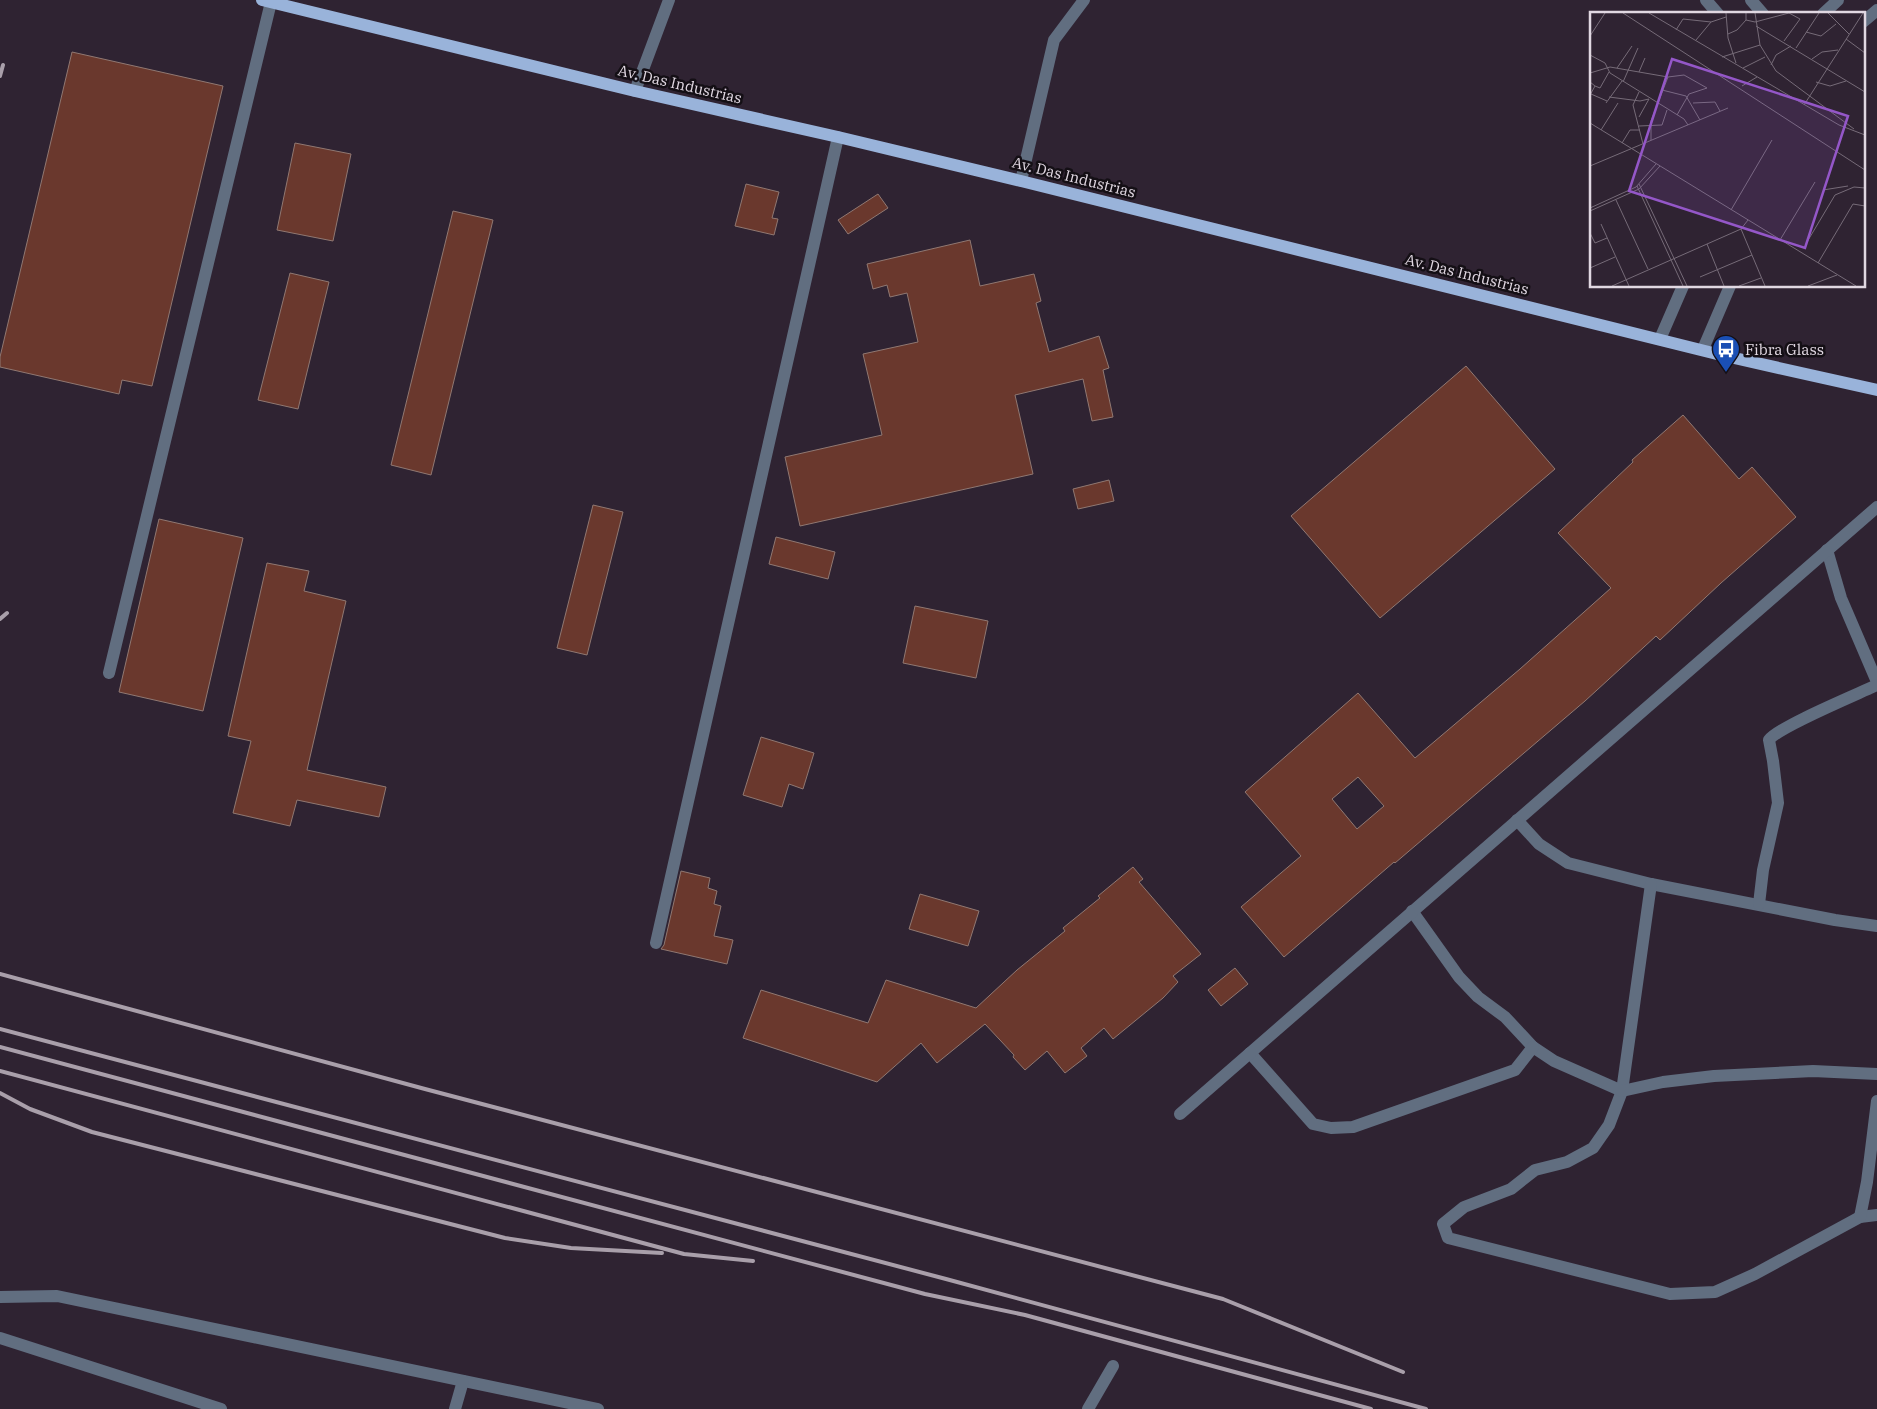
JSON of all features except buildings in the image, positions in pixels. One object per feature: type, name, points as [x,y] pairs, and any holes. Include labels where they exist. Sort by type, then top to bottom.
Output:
[{"type":"main road","name":"Av. Das Industrias","points":[[266,1],[635,91],[1021,181],[1877,390]]},
{"type":"street","points":[[635,91],[669,0]]},
{"type":"street","points":[[1021,181],[1054,40],[1084,0]]},
{"type":"street","points":[[1706,0],[1716,12]]},
{"type":"street","points":[[1751,0],[1761,12]]},
{"type":"street","points":[[1825,12],[1838,0]]},
{"type":"street","points":[[108,673],[266,1]]},
{"type":"street","points":[[1864,21],[1877,10]]},
{"type":"street","points":[[656,943],[838,137]]},
{"type":"street","points":[[1660,338],[1682,288]]},
{"type":"street","points":[[1703,349],[1729,288]]},
{"type":"street","points":[[1180,1114],[1877,507]]},
{"type":"street","points":[[1759,904],[1763,870],[1778,803],[1769,740],[1774,734],[1877,684],[1841,598],[1827,550]]},
{"type":"street","points":[[1517,820],[1539,844],[1568,863],[1651,884],[1834,920],[1877,926]]},
{"type":"street","points":[[1651,884],[1622,1091],[1609,1125],[1593,1148],[1567,1162],[1535,1170],[1511,1189],[1464,1207],[1443,1224],[1448,1238],[1670,1294],[1715,1292],[1755,1274],[1860,1217],[1877,1216]]},
{"type":"street","points":[[1412,911],[1459,977],[1478,997],[1505,1017],[1533,1048],[1554,1061],[1622,1091],[1663,1082],[1714,1076],[1813,1072],[1877,1074]]},
{"type":"street","points":[[1250,1053],[1313,1124],[1331,1128],[1353,1127],[1515,1070],[1533,1048]]},
{"type":"street","points":[[1860,1217],[1867,1182],[1877,1100]]},
{"type":"street","points":[[0,1297],[57,1296],[598,1409]]},
{"type":"street","points":[[0,1338],[221,1409]]},
{"type":"street","points":[[1088,1409],[1113,1366]]},
{"type":"street","points":[[455,1409],[463,1380]]},
{"type":"railway","points":[[0,76],[3,65]]},
{"type":"railway","points":[[0,619],[7,613]]},
{"type":"railway","points":[[0,974],[425,1089],[1223,1299],[1403,1372]]},
{"type":"railway","points":[[0,1029],[946,1279],[1426,1409]]},
{"type":"railway","points":[[0,1047],[925,1294],[1025,1315],[1371,1409]]},
{"type":"railway","points":[[0,1071],[684,1254],[753,1261]]},
{"type":"railway","points":[[0,1093],[30,1109],[92,1132],[505,1238],[571,1248],[662,1253]]},
{"type":"place","name":"Fibra Glass","points":[[1726,373]]}]
